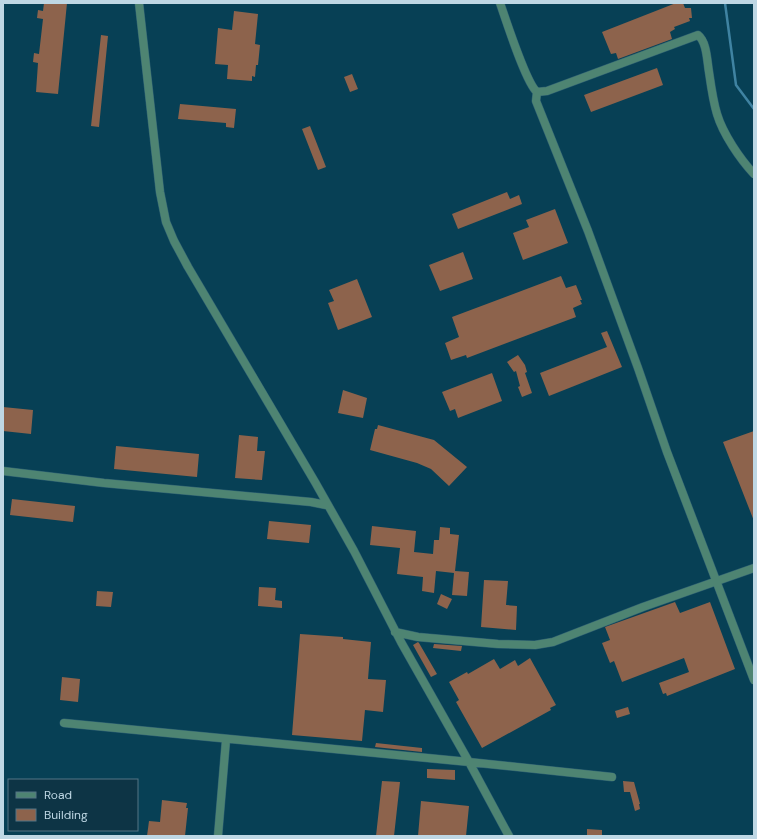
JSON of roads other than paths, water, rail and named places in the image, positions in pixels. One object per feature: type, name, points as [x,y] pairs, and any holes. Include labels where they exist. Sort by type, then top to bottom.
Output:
[{"type":"street","points":[[139,3],[156,160],[166,222],[174,241],[354,551],[395,632],[509,836]]},
{"type":"street","points":[[500,3],[522,63],[532,87],[537,92]]},
{"type":"street","points":[[537,92],[547,91],[698,35],[702,38],[705,48],[717,115],[731,143],[754,174]]},
{"type":"street","points":[[537,92],[536,101],[590,239],[704,552],[718,582],[754,680]]},
{"type":"street","points":[[3,471],[104,484],[326,504]]},
{"type":"street","points":[[395,632],[409,636],[498,644],[535,645],[553,642],[643,606],[718,582],[754,568]]},
{"type":"street","points":[[64,723],[612,777]]},
{"type":"street","points":[[218,836],[226,740]]},
{"type":"waterway","points":[[725,3],[736,85],[754,109]]}]
